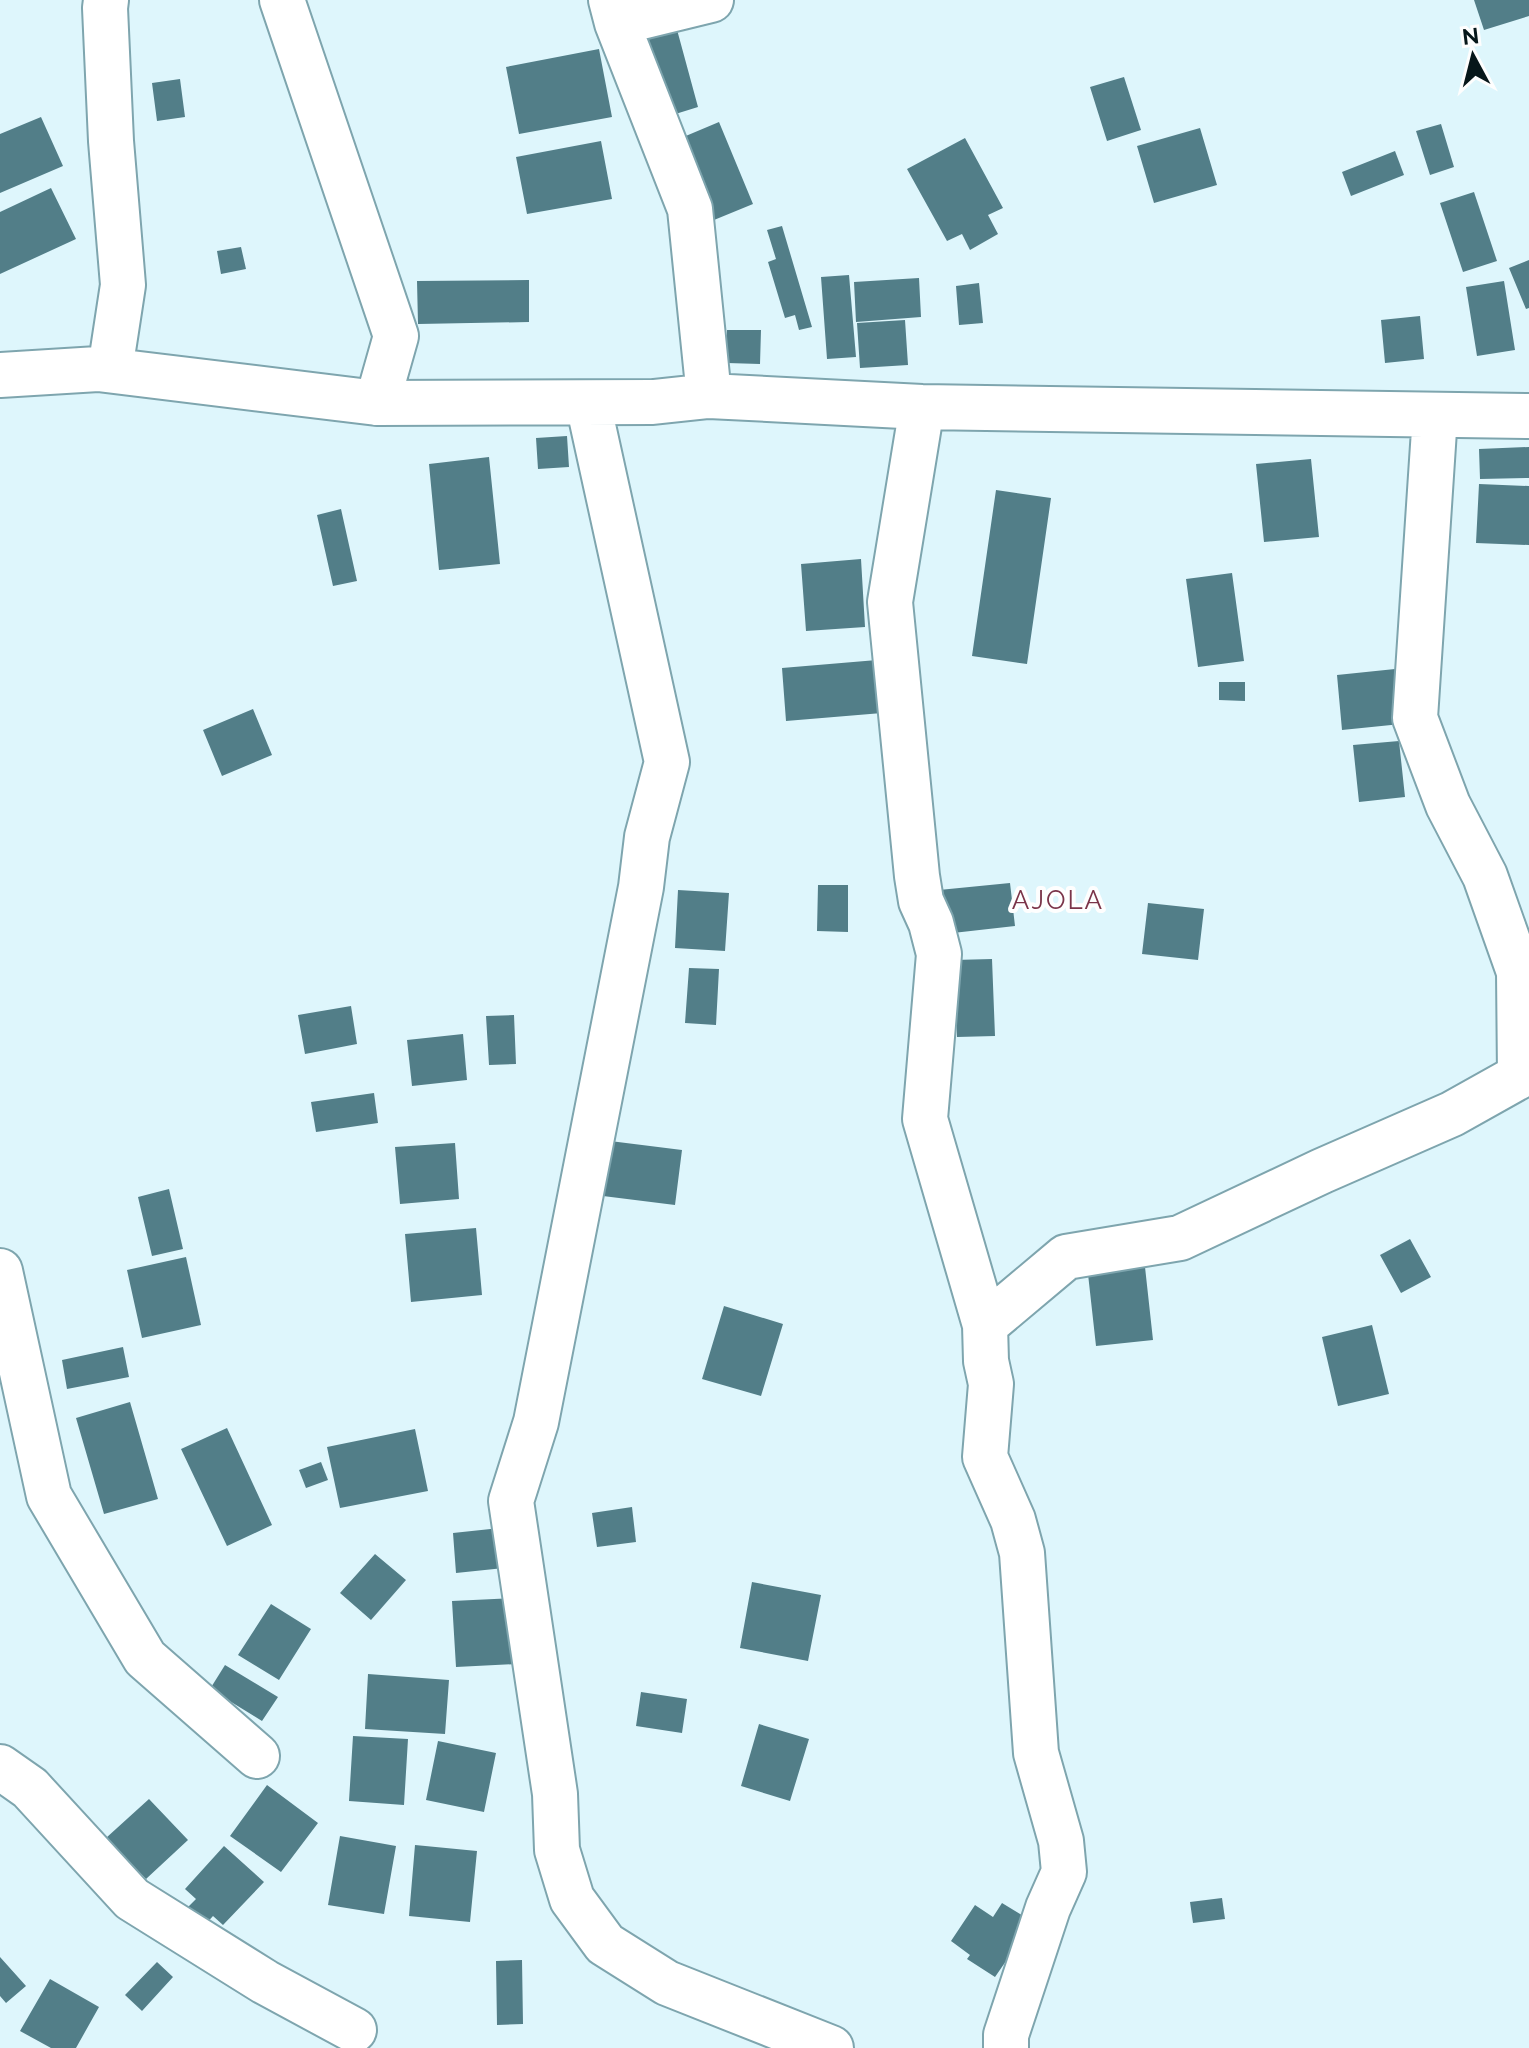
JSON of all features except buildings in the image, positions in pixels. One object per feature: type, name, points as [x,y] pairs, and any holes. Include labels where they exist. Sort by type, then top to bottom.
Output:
[{"type":"street","points":[[106,0],[111,141],[123,285],[110,370]]},
{"type":"street","points":[[282,0],[396,336],[377,403]]},
{"type":"street","points":[[709,396],[690,209],[614,12],[711,0]]},
{"type":"street","points":[[0,375],[110,370],[377,403],[653,402],[709,396],[922,407],[1529,416]]},
{"type":"street","points":[[588,403],[667,762],[647,837],[641,887],[536,1422],[511,1501],[555,1794],[557,1850],[572,1899],[605,1944],[667,1983],[831,2048]]},
{"type":"street","points":[[922,407],[890,602],[917,876],[921,901],[939,954],[925,1119],[985,1325],[986,1361],[991,1384],[985,1457],[1013,1520],[1022,1553],[1036,1753],[1061,1841],[1064,1872],[1006,2035],[1006,2048]]},
{"type":"street","points":[[985,1325],[1066,1257],[1180,1238],[1452,1114],[1520,1076],[1519,972],[1485,876],[1448,805],[1415,718],[1435,415]]},
{"type":"street","points":[[0,1271],[49,1496],[145,1658],[257,1756]]},
{"type":"street","points":[[0,1767],[30,1788],[132,1899],[265,1982],[354,2030]]},
{"type":"district","name":"AJOLA","points":[[1058,900]]}]
